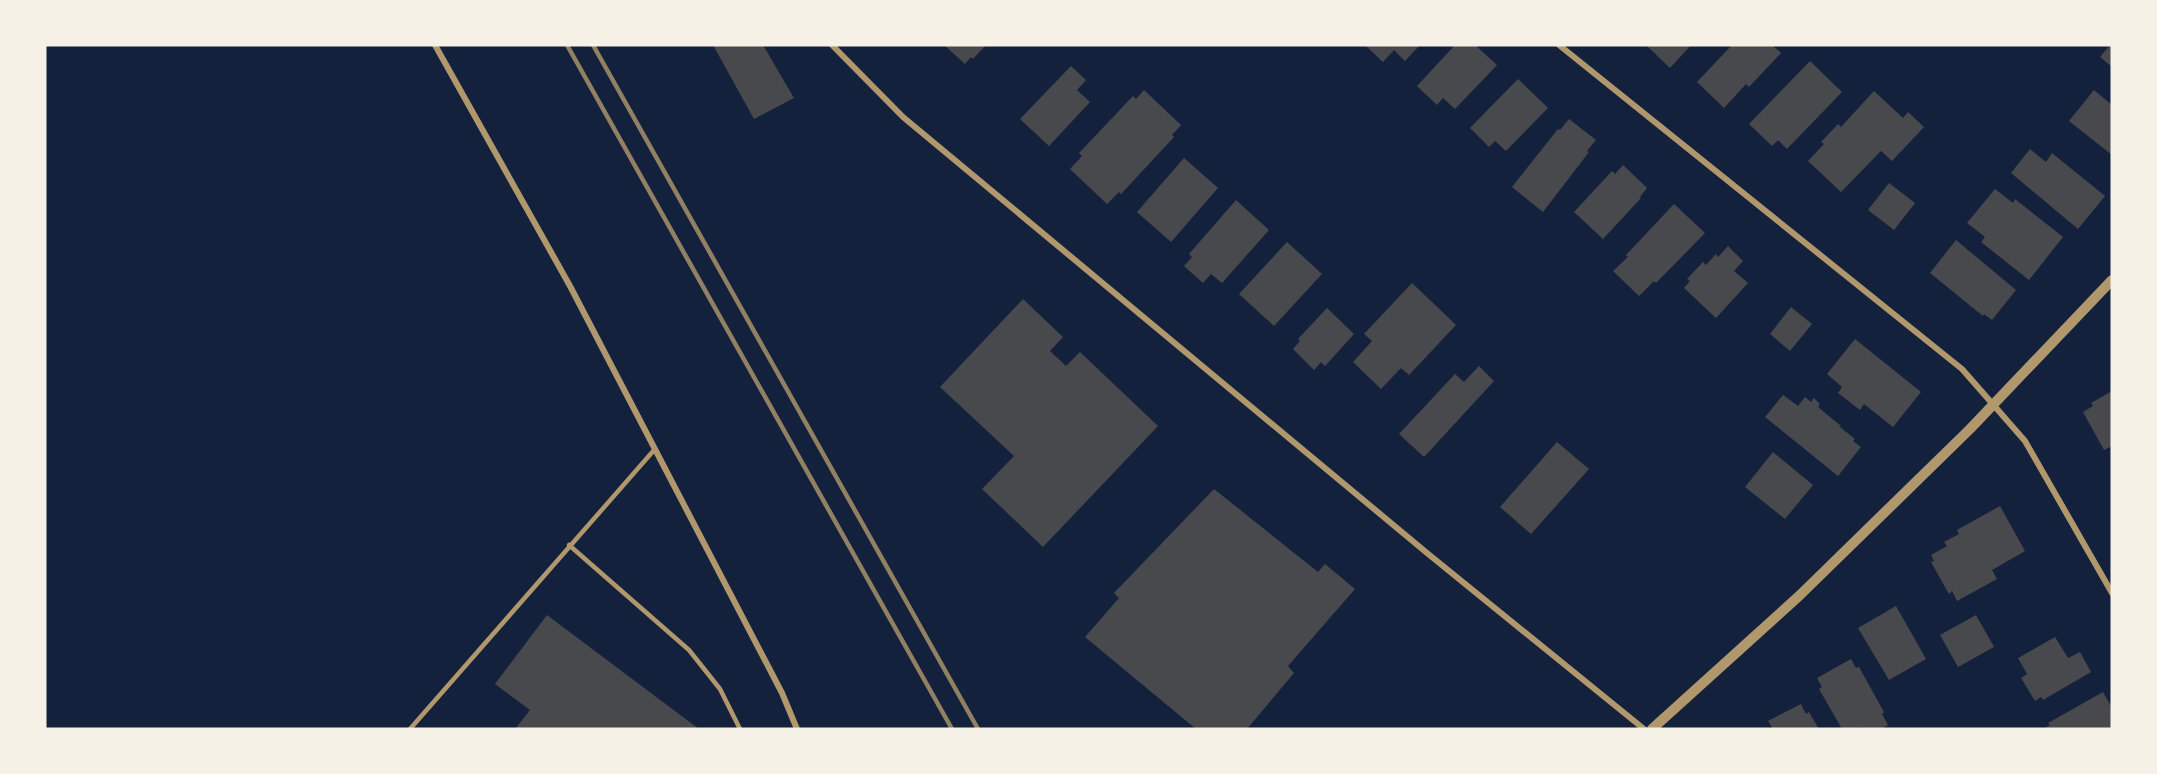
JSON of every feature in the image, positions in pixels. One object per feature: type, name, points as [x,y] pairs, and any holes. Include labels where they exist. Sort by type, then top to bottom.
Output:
[{"type":"street","points":[[435,45],[570,286],[782,693],[797,729]]},
{"type":"street","points":[[832,45],[903,117],[1426,553],[1644,729]]},
{"type":"street","points":[[1560,45],[1962,369],[2025,441],[2112,593]]},
{"type":"street","points":[[1652,729],[1799,596],[1994,404],[2112,280]]},
{"type":"lane","points":[[410,729],[654,448]]},
{"type":"lane","points":[[569,545],[689,650],[720,689],[740,729]]},
{"type":"building","points":[[713,45],[763,45],[794,98],[754,119]]},
{"type":"building","points":[[944,45],[986,45],[965,64]]},
{"type":"building","points":[[1367,45],[1420,45],[1405,61],[1394,50],[1383,62]]},
{"type":"building","points":[[1455,45],[1475,45],[1497,65],[1455,109],[1443,98],[1437,105],[1417,86]]},
{"type":"building","points":[[1646,45],[1691,45],[1670,68]]},
{"type":"building","points":[[1732,45],[1772,45],[1781,53],[1749,87],[1746,84],[1724,108],[1697,82]]},
{"type":"building","points":[[2112,45],[2112,67],[2100,57]]},
{"type":"building","points":[[1810,61],[1842,92],[1787,149],[1778,140],[1772,146],[1749,124]]},
{"type":"building","points":[[1071,66],[1086,80],[1077,90],[1090,102],[1049,146],[1020,119]]},
{"type":"building","points":[[1518,79],[1548,108],[1506,151],[1495,141],[1489,147],[1470,128]]},
{"type":"building","points":[[1144,90],[1181,125],[1172,135],[1174,137],[1121,194],[1119,192],[1107,204],[1070,169],[1082,156],[1079,153],[1133,96],[1136,99]]},
{"type":"building","points":[[2094,90],[2112,105],[2112,155],[2069,121]]},
{"type":"building","points":[[1874,91],[1903,118],[1908,112],[1924,127],[1892,161],[1881,151],[1841,192],[1808,161],[1824,144],[1821,142],[1838,124],[1841,127]]},
{"type":"building","points":[[1569,119],[1596,140],[1543,212],[1512,187],[1558,129],[1560,130]]},
{"type":"building","points":[[2030,149],[2046,162],[2052,153],[2105,196],[2078,229],[2011,173]]},
{"type":"building","points":[[1184,158],[1218,188],[1171,242],[1137,212]]},
{"type":"building","points":[[1623,165],[1647,188],[1641,198],[1603,239],[1574,212],[1612,171],[1615,174]]},
{"type":"building","points":[[1889,183],[1915,203],[1894,230],[1868,210]]},
{"type":"building","points":[[1995,189],[2013,203],[2015,199],[2063,237],[2029,280],[1981,242],[1985,237],[1967,223]]},
{"type":"building","points":[[1236,200],[1269,230],[1222,283],[1211,274],[1203,283],[1184,266],[1192,257],[1189,254]]},
{"type":"building","points":[[1674,204],[1705,233],[1656,283],[1654,281],[1639,296],[1613,271]]},
{"type":"building","points":[[1956,240],[2016,290],[1992,320],[1984,314],[1983,316],[1930,273]]},
{"type":"building","points":[[1287,242],[1322,274],[1274,326],[1239,294]]},
{"type":"building","points":[[1728,246],[1743,261],[1734,271],[1748,283],[1716,318],[1684,288],[1690,281],[1687,279],[1703,262],[1706,265]]},
{"type":"building","points":[[1412,283],[1456,325],[1409,375],[1401,368],[1381,389],[1353,362],[1372,341],[1364,334]]},
{"type":"building","points":[[1023,299],[1063,337],[1050,351],[1066,366],[1080,352],[1158,426],[1043,547],[982,489],[1014,456],[940,387]]},
{"type":"building","points":[[1791,307],[1812,324],[1790,351],[1770,334]]},
{"type":"building","points":[[1327,308],[1354,334],[1325,366],[1321,362],[1314,370],[1293,349],[1300,341],[1298,339]]},
{"type":"building","points":[[1855,339],[1921,392],[1893,427],[1864,404],[1860,410],[1838,393],[1842,387],[1827,374]]},
{"type":"building","points":[[1479,366],[1494,381],[1424,457],[1399,434],[1455,374],[1464,382]]},
{"type":"building","points":[[2112,391],[2112,446],[2104,450],[2083,412],[2093,406],[2091,403]]},
{"type":"building","points":[[1783,395],[1798,406],[1805,397],[1811,402],[1814,398],[1820,404],[1818,407],[1861,447],[1838,476],[1765,417]]},
{"type":"building","points":[[1557,442],[1589,469],[1531,534],[1500,507]]},
{"type":"building","points":[[1773,452],[1813,485],[1785,519],[1745,487]]},
{"type":"building","points":[[1214,489],[1318,572],[1325,564],[1355,589],[1288,666],[1294,673],[1247,729],[1196,729],[1085,637],[1119,598],[1114,593]]},
{"type":"building","points":[[2000,506],[2025,551],[1992,570],[1997,579],[1957,601],[1952,591],[1949,594],[1931,562],[1934,561],[1931,555],[1947,546],[1944,542],[1959,534],[1957,530]]},
{"type":"building","points":[[1896,606],[1926,659],[1889,680],[1858,628]]},
{"type":"building","points":[[547,615],[699,729],[515,729],[530,710],[495,684]]},
{"type":"building","points":[[1976,615],[1994,647],[1958,667],[1940,635]]},
{"type":"building","points":[[2055,637],[2068,658],[2080,652],[2091,672],[2043,700],[2041,697],[2035,701],[2021,678],[2027,674],[2018,658]]},
{"type":"building","points":[[1851,659],[1856,668],[1859,667],[1884,712],[1882,714],[1888,725],[1882,729],[1860,729],[1859,727],[1842,729],[1819,689],[1822,687],[1817,678]]},
{"type":"building","points":[[2103,692],[2112,708],[2112,729],[2043,729],[2050,725],[2048,723]]},
{"type":"building","points":[[1801,704],[1806,714],[1809,712],[1819,729],[1773,729],[1768,721]]},
{"type":"railway","points":[[567,45],[952,729]]},
{"type":"railway","points":[[593,45],[978,729]]}]
